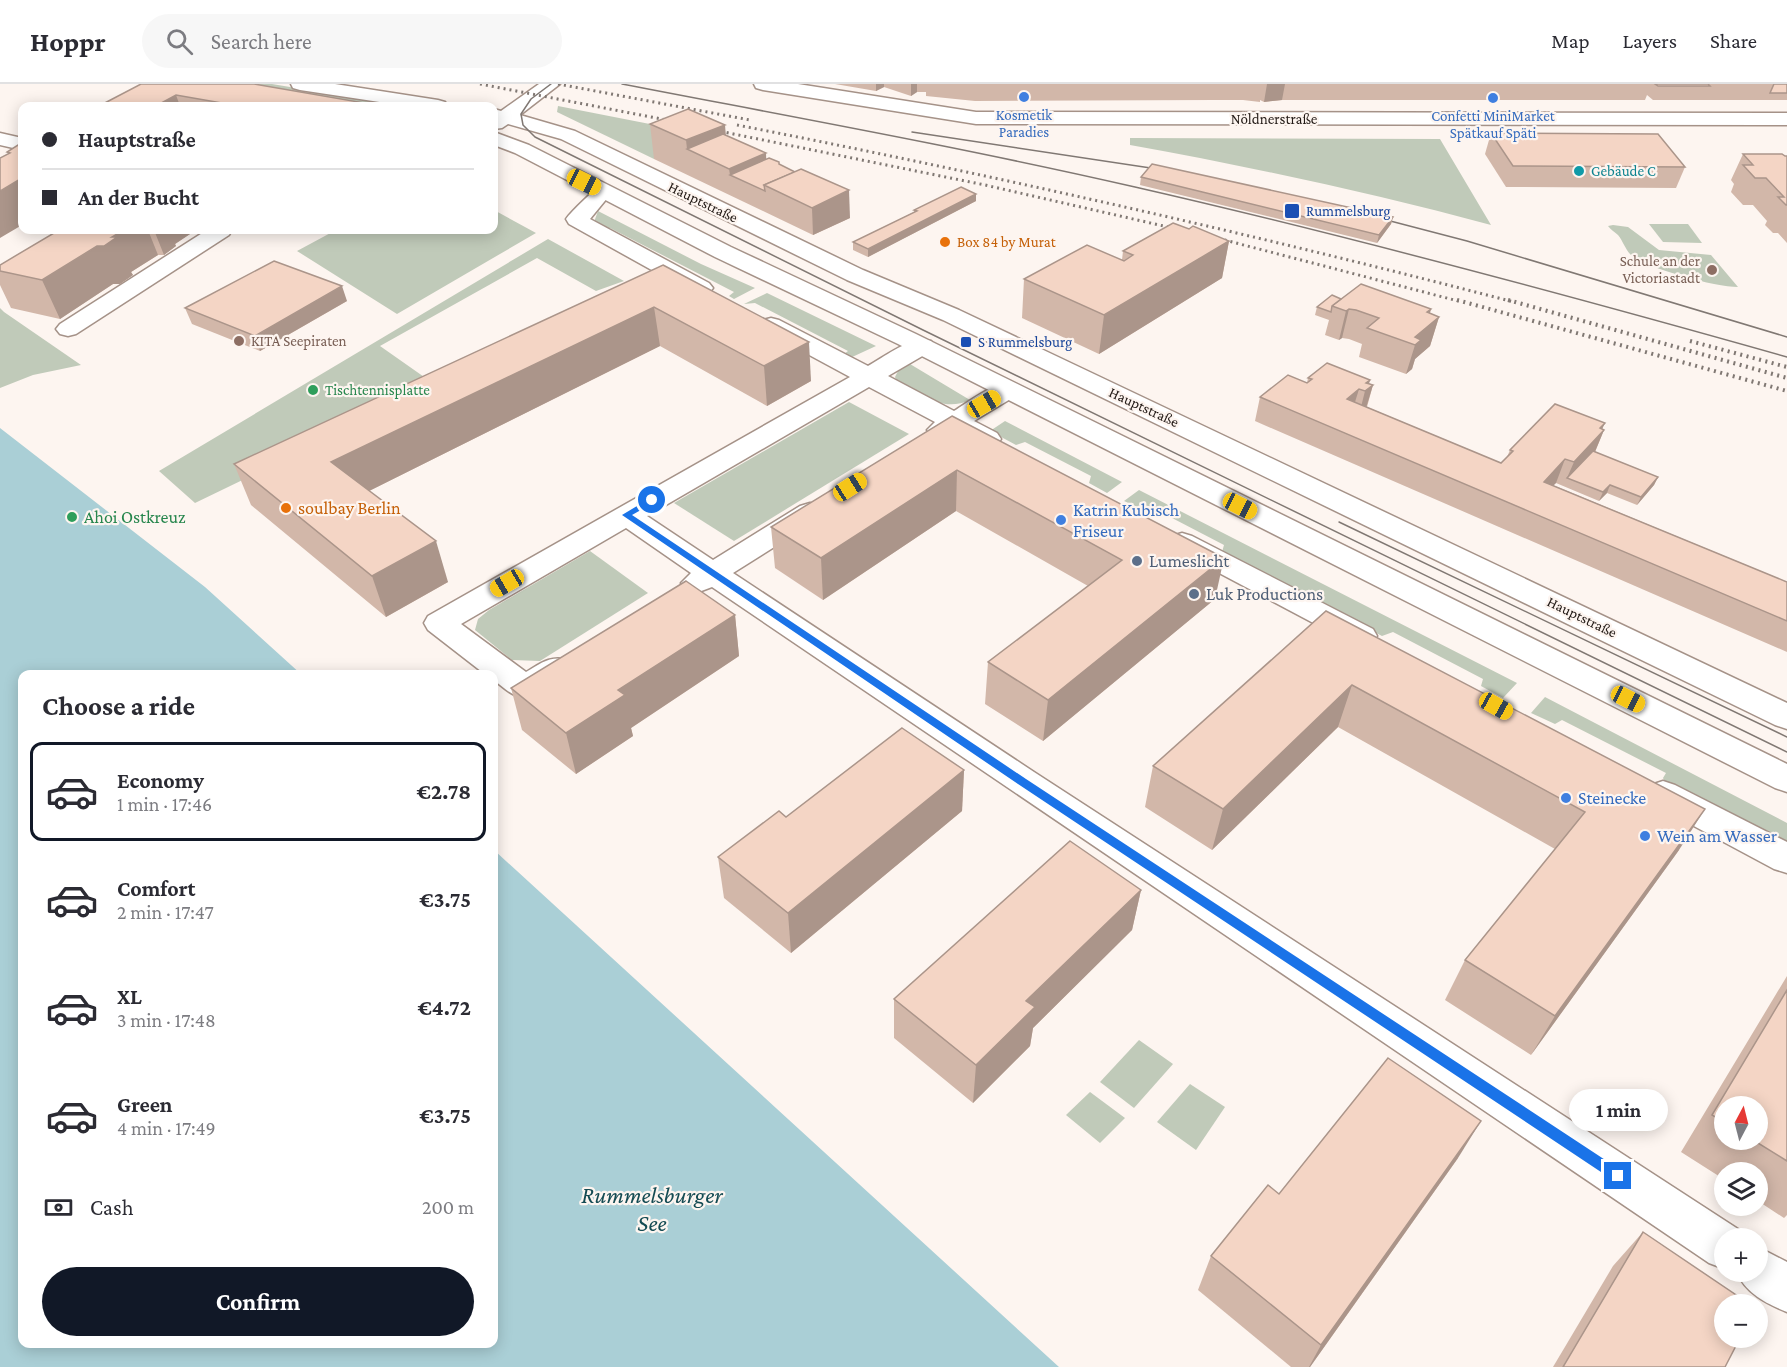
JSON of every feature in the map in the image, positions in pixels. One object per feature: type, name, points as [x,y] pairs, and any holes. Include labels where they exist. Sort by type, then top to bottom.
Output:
[{"type":"street","points":[[498,118],[551,84]]},
{"type":"street","name":"Nöldnerstraße","points":[[763,84],[976,118],[1787,119]]},
{"type":"street","points":[[294,91],[323,102]]},
{"type":"street","points":[[294,91],[400,102]]},
{"type":"street","name":"Hauptstraße","points":[[498,119],[528,122],[568,135],[846,271],[951,315],[1787,717]]},
{"type":"street","points":[[0,139],[18,143]]},
{"type":"street","name":"Hauptstraße","points":[[498,140],[522,149],[723,252],[790,281],[922,346],[1787,780]]},
{"type":"street","points":[[603,191],[576,219],[723,300]]},
{"type":"street","points":[[68,329],[215,234]]},
{"type":"street","points":[[748,313],[1008,450]]},
{"type":"street","points":[[585,652],[525,688],[439,623],[922,346]]},
{"type":"street","points":[[914,446],[1008,390]]},
{"type":"street","points":[[673,597],[829,500]]},
{"type":"street","points":[[626,515],[1022,781],[1714,1240]]},
{"type":"street","points":[[1162,531],[1388,650]]},
{"type":"street","points":[[1634,779],[1787,859]]},
{"type":"street","points":[[1768,1276],[1787,1289]]},
{"type":"green space","points":[[244,84],[272,84],[380,102],[354,102]]},
{"type":"green space","points":[[558,106],[711,136],[654,159],[557,112]]},
{"type":"green space","points":[[1130,138],[1440,139],[1491,225],[1312,181],[1130,145]]},
{"type":"green space","points":[[598,211],[701,264],[755,288],[734,299],[729,296],[734,292],[610,228],[605,230],[594,222]]},
{"type":"green space","points":[[498,212],[536,233],[397,314],[297,251],[329,234],[498,234]]},
{"type":"green space","points":[[1649,224],[1688,224],[1702,243],[1663,242]]},
{"type":"green space","points":[[1608,226],[1628,227],[1659,250],[1711,255],[1738,287],[1714,284],[1652,266],[1631,255],[1618,235]]},
{"type":"green space","points":[[548,239],[624,281],[596,291],[537,258],[380,346],[437,386],[195,503],[159,471]]},
{"type":"green space","points":[[767,293],[876,346],[850,358],[844,354],[848,351],[755,303],[744,304]]},
{"type":"green space","points":[[0,308],[81,365],[33,375],[0,388]]},
{"type":"green space","points":[[910,364],[970,400],[960,403],[941,403],[897,382],[895,377],[899,369]]},
{"type":"green space","points":[[849,402],[909,434],[734,541],[674,503]]},
{"type":"green space","points":[[1005,421],[1122,482],[1107,493],[1089,483],[1091,476],[1025,442],[1016,445],[990,431]]},
{"type":"green space","points":[[1139,490],[1517,683],[1503,698],[1481,686],[1483,679],[1393,632],[1382,636],[1222,552],[1224,545],[1149,506],[1142,509],[1124,501]]},
{"type":"green space","points":[[590,551],[648,593],[540,661],[512,660],[475,630],[478,619],[489,610]]},
{"type":"green space","points":[[1545,697],[1787,823],[1787,846],[1665,782],[1663,778],[1666,773],[1562,720],[1555,724],[1531,713]]},
{"type":"green space","points":[[1139,1040],[1173,1064],[1134,1108],[1100,1082]]},
{"type":"green space","points":[[1190,1084],[1225,1107],[1196,1150],[1157,1122]]},
{"type":"green space","points":[[1090,1092],[1125,1118],[1100,1143],[1066,1115]]},
{"type":"water","name":"Rummelsburger See","points":[[0,428],[205,587],[296,670],[18,670],[18,1348],[498,1348],[498,854],[1059,1367],[0,1367]]},
{"type":"building","points":[[141,84],[254,84],[359,102],[216,102],[176,95],[163,102],[107,102]]},
{"type":"building","points":[[1655,84],[1708,84],[1710,86],[1658,86]]},
{"type":"building","points":[[1774,84],[1787,84],[1787,93],[1770,93]]},
{"type":"building","points":[[688,109],[725,125],[686,140],[650,124]]},
{"type":"building","points":[[1491,133],[1658,134],[1685,167],[1513,166]]},
{"type":"building","points":[[723,134],[766,153],[729,169],[687,149]]},
{"type":"building","points":[[18,145],[18,180],[0,191],[0,158],[10,153],[7,152]]},
{"type":"building","points":[[1743,154],[1787,156],[1787,205],[1778,197],[1784,197],[1766,178],[1755,178],[1743,165],[1753,165]]},
{"type":"building","points":[[769,158],[795,172],[764,185],[765,191],[730,175]]},
{"type":"building","points":[[1152,164],[1393,217],[1379,235],[1141,177]]},
{"type":"building","points":[[801,169],[849,190],[812,208],[764,185]]},
{"type":"building","points":[[961,187],[976,194],[868,249],[853,242],[917,211],[914,210]]},
{"type":"building","points":[[1173,223],[1189,229],[1193,226],[1229,241],[1104,315],[1024,279],[1087,245],[1124,261],[1133,255],[1123,251]]},
{"type":"building","points":[[52,234],[117,234],[112,237],[117,237],[104,246],[97,246],[42,280],[0,271],[0,265]]},
{"type":"building","points":[[274,261],[342,286],[255,336],[185,308]]},
{"type":"building","points":[[663,265],[809,342],[764,366],[654,307],[331,462],[436,541],[372,576],[234,464]]},
{"type":"building","points":[[1361,284],[1431,309],[1427,312],[1439,317],[1415,337],[1421,340],[1415,345],[1367,328],[1379,318],[1356,310],[1346,311],[1332,306]]},
{"type":"building","points":[[1332,295],[1341,299],[1332,306],[1331,312],[1317,307]]},
{"type":"building","points":[[1327,363],[1370,380],[1366,383],[1373,385],[1365,391],[1359,389],[1347,399],[1501,463],[1513,451],[1510,450],[1555,404],[1605,423],[1600,428],[1604,430],[1574,462],[1565,459],[1544,482],[1787,582],[1787,621],[1260,397],[1288,375],[1307,383],[1312,379],[1308,378]]},
{"type":"building","points":[[952,416],[1224,558],[1048,700],[988,662],[1122,560],[957,470],[821,558],[771,527]]},
{"type":"building","points":[[1593,451],[1658,477],[1641,497],[1610,485],[1603,492],[1567,478]]},
{"type":"building","points":[[686,581],[735,615],[618,690],[625,695],[566,733],[511,688]]},
{"type":"building","points":[[1326,611],[1705,809],[1555,1016],[1465,960],[1585,812],[1352,685],[1223,809],[1153,766]]},
{"type":"building","points":[[902,728],[964,770],[788,913],[718,857],[779,811],[786,817]]},
{"type":"building","points":[[1070,841],[1141,890],[1026,1001],[1035,1007],[976,1065],[894,999]]},
{"type":"building","points":[[1787,990],[1787,1161],[1768,1149],[1768,1096],[1723,1096]]},
{"type":"building","points":[[1388,1058],[1481,1121],[1321,1345],[1211,1256],[1268,1185],[1279,1194]]},
{"type":"building","points":[[1643,1232],[1735,1294],[1714,1294],[1714,1348],[1735,1348],[1725,1367],[1563,1367]]},
{"type":"tram line","points":[[551,84],[531,99],[521,114],[523,125],[535,137],[923,330],[1787,752]]},
{"type":"tram line","points":[[622,84],[1007,159],[1217,206],[1462,268],[1787,357]]},
{"type":"tram line","points":[[912,132],[1164,170]]},
{"type":"tram line","points":[[1375,217],[1467,241],[1787,337]]},
{"type":"tram line","points":[[1339,522],[1787,737]]},
{"type":"railway","points":[[480,84],[677,122]]},
{"type":"railway","points":[[558,84],[750,120]]},
{"type":"railway","points":[[737,125],[1127,208],[1321,253],[1514,302]]},
{"type":"railway","points":[[709,129],[985,185],[1181,230]]},
{"type":"railway","points":[[1213,237],[1462,302]]},
{"type":"railway","points":[[1457,300],[1787,391]]},
{"type":"railway","points":[[1508,300],[1787,378]]},
{"type":"railway","points":[[1690,341],[1787,367]]},
{"type":"place","name":"Kosmetik Paradies","points":[[1024,97]]},
{"type":"place","name":"Confetti MiniMarket Spätkauf Späti","points":[[1493,98]]},
{"type":"place","name":"Gebäude C","points":[[1579,171]]},
{"type":"place","name":"Rummelsburg","points":[[1292,211]]},
{"type":"place","name":"Box 84 by Murat","points":[[945,242]]},
{"type":"place","name":"Schule an der Victoriastadt","points":[[1712,270]]},
{"type":"place","name":"KITA Seepiraten","points":[[239,341]]},
{"type":"place","name":"S Rummelsburg","points":[[966,342]]},
{"type":"place","name":"Tischtennisplatte","points":[[313,390]]},
{"type":"place","name":"soulbay Berlin","points":[[286,508]]},
{"type":"place","name":"Ahoi Ostkreuz","points":[[72,517]]},
{"type":"place","name":"Katrin Kubisch Friseur","points":[[1061,520]]},
{"type":"place","name":"Lumeslicht","points":[[1137,561]]},
{"type":"place","name":"Luk Productions","points":[[1194,594]]},
{"type":"place","name":"Steinecke","points":[[1566,798]]},
{"type":"place","name":"Wein am Wasser","points":[[1645,836]]},
{"type":"route","points":[[652,500],[626,515],[1618,1176]]}]
